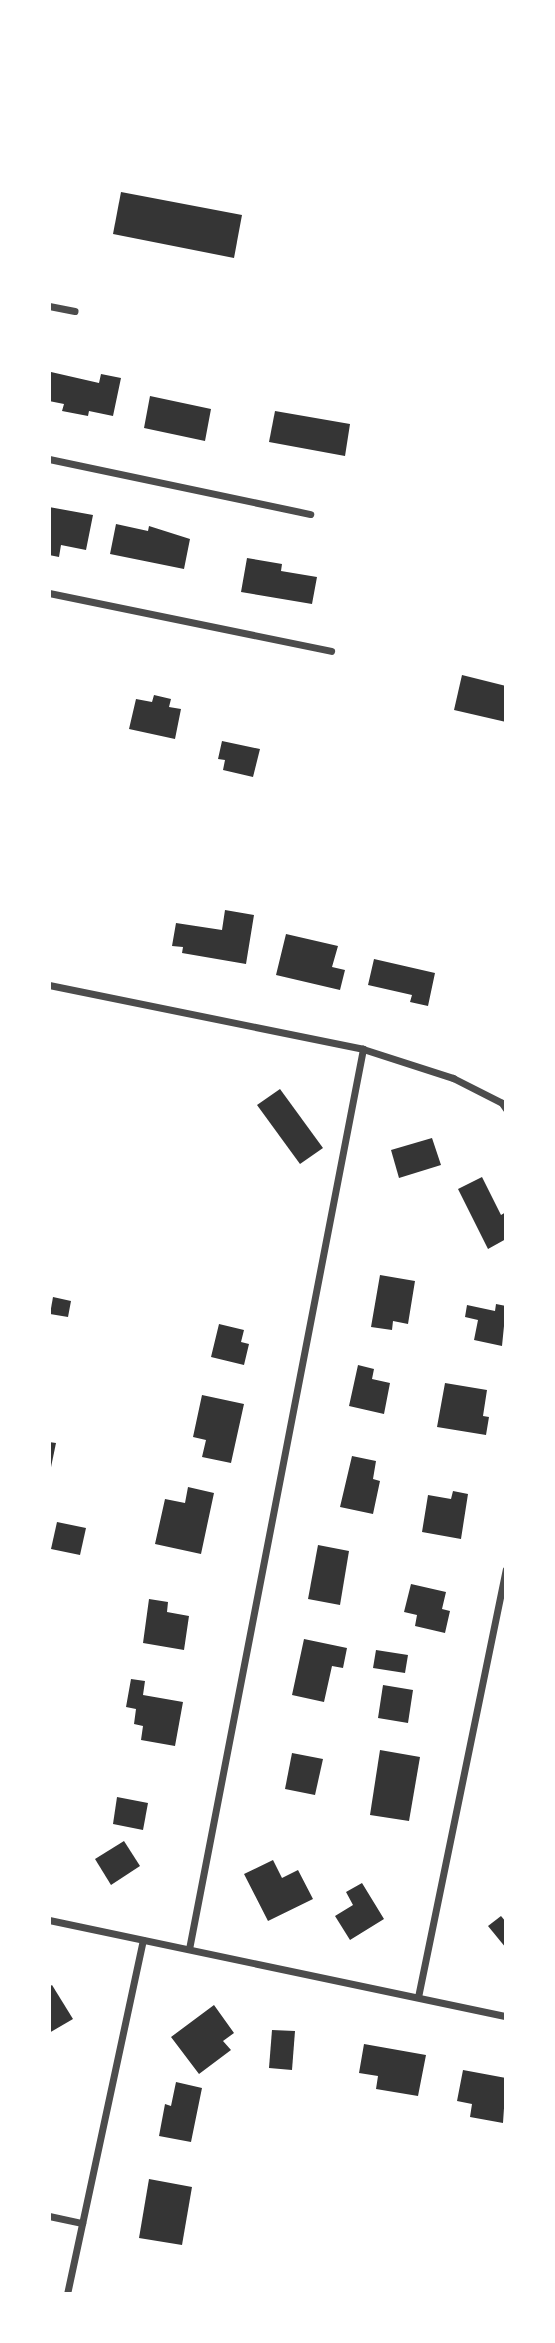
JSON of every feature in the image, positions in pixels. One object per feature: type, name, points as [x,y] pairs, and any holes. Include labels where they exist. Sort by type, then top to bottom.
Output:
[{"type":"street","points":[[49,306],[75,311]]},
{"type":"street","points":[[49,459],[310,514]]},
{"type":"street","points":[[49,593],[331,651]]},
{"type":"street","points":[[49,985],[363,1049],[453,1078],[502,1103],[506,1110]]},
{"type":"street","points":[[189,1949],[363,1049]]},
{"type":"street","points":[[418,1997],[506,1570]]},
{"type":"street","points":[[49,1920],[506,2016]]},
{"type":"street","points":[[67,2294],[143,1940]]},
{"type":"street","points":[[49,2217],[82,2223]]},
{"type":"building","points":[[121,192],[242,215],[234,258],[113,234]]},
{"type":"building","points":[[51,372],[99,383],[101,374],[121,378],[113,416],[89,411],[88,416],[62,411],[64,404],[49,401]]},
{"type":"building","points":[[150,396],[211,409],[205,441],[144,428]]},
{"type":"building","points":[[275,411],[350,424],[345,456],[269,442]]},
{"type":"building","points":[[49,507],[93,515],[86,550],[61,545],[59,557],[49,555]]},
{"type":"building","points":[[116,524],[148,531],[149,526],[190,539],[184,569],[110,554]]},
{"type":"building","points":[[247,558],[282,564],[281,571],[317,577],[312,604],[241,592]]},
{"type":"building","points":[[462,675],[506,686],[506,722],[454,710]]},
{"type":"building","points":[[154,695],[171,699],[169,707],[181,709],[175,739],[129,729],[136,699],[152,702]]},
{"type":"building","points":[[222,741],[260,749],[253,777],[223,770],[225,760],[218,759]]},
{"type":"building","points":[[225,910],[254,915],[246,964],[182,953],[183,947],[172,946],[176,923],[222,930]]},
{"type":"building","points":[[286,934],[338,946],[332,967],[345,970],[340,990],[276,975]]},
{"type":"building","points":[[374,959],[435,973],[428,1006],[410,1002],[412,995],[368,985]]},
{"type":"building","points":[[280,1089],[323,1148],[300,1164],[257,1105]]},
{"type":"building","points":[[432,1138],[441,1165],[399,1178],[391,1150]]},
{"type":"building","points":[[482,1177],[501,1215],[506,1212],[506,1239],[488,1249],[458,1189]]},
{"type":"building","points":[[380,1275],[415,1281],[408,1324],[393,1321],[392,1330],[371,1327]]},
{"type":"building","points":[[53,1297],[71,1301],[68,1317],[50,1314]]},
{"type":"building","points":[[496,1304],[506,1306],[502,1346],[474,1340],[478,1320],[465,1317],[467,1305],[495,1311]]},
{"type":"building","points":[[219,1324],[244,1330],[241,1342],[249,1344],[244,1365],[211,1357]]},
{"type":"building","points":[[358,1365],[374,1369],[372,1379],[390,1383],[384,1414],[349,1406]]},
{"type":"building","points":[[445,1383],[487,1390],[483,1416],[489,1417],[486,1435],[437,1427]]},
{"type":"building","points":[[202,1395],[244,1404],[231,1463],[202,1457],[206,1440],[193,1437]]},
{"type":"building","points":[[49,1442],[56,1443],[50,1472],[49,1472]]},
{"type":"building","points":[[352,1456],[376,1461],[373,1479],[380,1481],[373,1514],[340,1507]]},
{"type":"building","points":[[188,1487],[214,1493],[201,1554],[155,1544],[165,1499],[185,1503]]},
{"type":"building","points":[[453,1491],[468,1494],[461,1539],[422,1532],[428,1495],[451,1499]]},
{"type":"building","points":[[57,1522],[86,1528],[80,1555],[51,1549]]},
{"type":"building","points":[[318,1545],[349,1551],[340,1605],[308,1599]]},
{"type":"building","points":[[411,1584],[446,1592],[442,1609],[450,1611],[445,1633],[415,1626],[417,1615],[404,1612]]},
{"type":"building","points":[[149,1599],[168,1602],[167,1612],[189,1616],[184,1650],[143,1643]]},
{"type":"building","points":[[304,1639],[347,1648],[343,1668],[332,1666],[324,1702],[292,1695]]},
{"type":"building","points":[[376,1650],[408,1655],[405,1673],[373,1668]]},
{"type":"building","points":[[131,1679],[145,1681],[143,1695],[183,1702],[175,1746],[141,1740],[143,1726],[134,1724],[136,1709],[126,1707]]},
{"type":"building","points":[[383,1685],[413,1690],[408,1723],[378,1718]]},
{"type":"building","points":[[380,1750],[420,1757],[409,1821],[370,1815]]},
{"type":"building","points":[[292,1753],[323,1759],[315,1795],[285,1789]]},
{"type":"building","points":[[117,1797],[148,1803],[143,1830],[113,1824]]},
{"type":"building","points":[[124,1841],[140,1866],[111,1885],[95,1859]]},
{"type":"building","points":[[273,1860],[282,1878],[298,1870],[313,1899],[268,1921],[244,1874]]},
{"type":"building","points":[[362,1883],[384,1919],[350,1940],[335,1916],[353,1905],[346,1892]]},
{"type":"building","points":[[501,1916],[506,1922],[506,1948],[488,1926]]},
{"type":"building","points":[[52,1985],[73,2019],[49,2033],[49,1987]]},
{"type":"building","points":[[214,2005],[234,2033],[223,2041],[231,2050],[199,2074],[171,2037]]},
{"type":"building","points":[[272,2030],[295,2031],[292,2070],[269,2068]]},
{"type":"building","points":[[364,2044],[426,2055],[418,2096],[376,2089],[378,2076],[359,2073]]},
{"type":"building","points":[[463,2070],[506,2078],[503,2123],[470,2117],[472,2104],[457,2101]]},
{"type":"building","points":[[176,2082],[202,2088],[191,2142],[159,2136],[165,2104],[171,2106]]},
{"type":"building","points":[[149,2179],[192,2187],[182,2245],[139,2238]]}]
